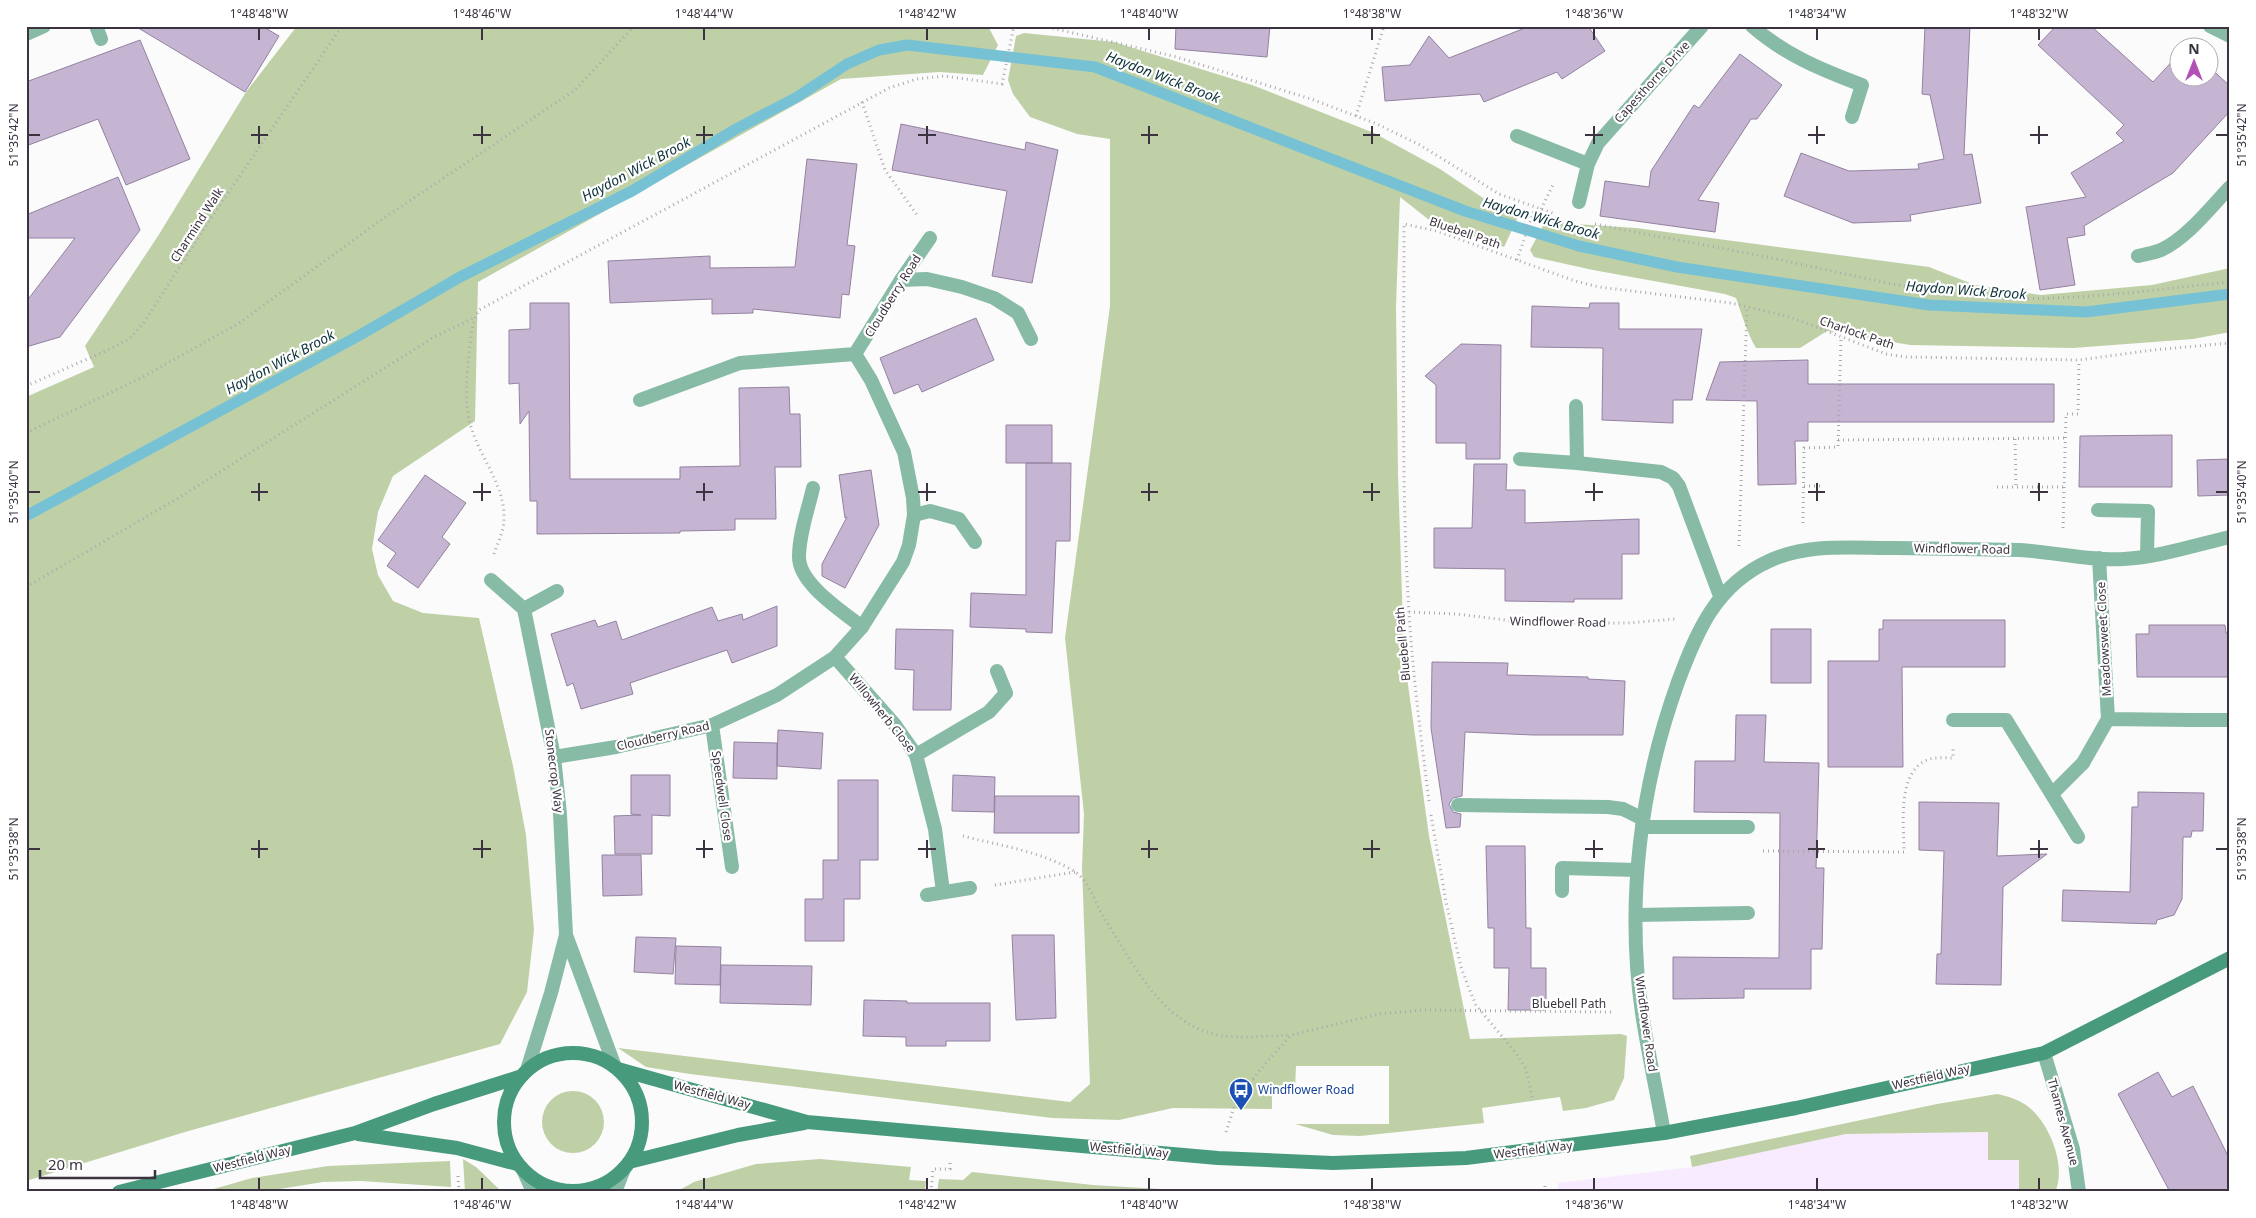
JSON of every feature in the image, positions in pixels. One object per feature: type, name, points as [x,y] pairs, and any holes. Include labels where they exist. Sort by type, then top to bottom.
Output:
[{"type":"main road","name":"Westfield Way","points":[[616,1068],[807,1122],[1218,1158],[1333,1164],[1466,1158],[1664,1133],[1796,1108],[2044,1053],[2230,958]]},
{"type":"main road","name":"Westfield Way","points":[[120,1192],[355,1133],[523,1074],[540,1061],[555,1055],[570,1053],[586,1054],[602,1059],[616,1068],[634,1089],[642,1113],[640,1139],[626,1166],[612,1180],[598,1187],[582,1190],[567,1191],[551,1188],[537,1182],[521,1168],[457,1148],[355,1133]]},
{"type":"main road","points":[[521,1168],[508,1148],[503,1129],[504,1111],[509,1093],[523,1074]]},
{"type":"main road","name":"Westfield Way","points":[[626,1166],[738,1135],[807,1122]]},
{"type":"street","points":[[26,34],[44,26]]},
{"type":"street","name":"Capesthorne Drive","points":[[1579,202],[1588,164],[1598,143],[1611,126],[1702,26]]},
{"type":"street","points":[[1752,26],[1787,53],[1812,66],[1862,85],[1852,117]]},
{"type":"street","points":[[2210,26],[2230,36]]},
{"type":"street","points":[[1517,136],[1588,164]]},
{"type":"street","points":[[2138,256],[2161,250],[2177,239],[2201,218],[2230,187]]},
{"type":"street","name":"Cloudberry Road","points":[[554,757],[616,748],[712,725],[777,695],[835,657],[862,627],[898,574],[909,545],[914,515],[911,479],[904,452],[871,380],[855,354],[901,280],[930,238]]},
{"type":"street","points":[[901,280],[927,279],[962,287],[994,298],[1018,313],[1031,339]]},
{"type":"street","points":[[640,400],[740,363],[855,354]]},
{"type":"street","points":[[1576,406],[1577,463]]},
{"type":"street","points":[[1520,460],[1577,463],[1661,472],[1673,478],[1681,492],[1720,596]]},
{"type":"street","points":[[813,488],[799,558],[803,573],[817,590],[862,627]]},
{"type":"street","points":[[2098,510],[2148,511],[2147,556]]},
{"type":"street","points":[[914,515],[930,511],[960,519],[975,542]]},
{"type":"street","name":"Windflower Road","points":[[1664,1133],[1642,1012],[1636,915],[1638,870],[1643,823],[1655,756],[1668,711],[1686,661],[1707,616],[1720,596],[1737,580],[1770,560],[1802,551],[1831,548],[2020,550],[2125,559],[2147,556],[2230,537]]},
{"type":"street","name":"Meadowsweet Close","points":[[2099,558],[2108,718]]},
{"type":"street","points":[[491,580],[524,609],[557,591]]},
{"type":"street","name":"Stonecrop Way","points":[[523,1074],[551,993],[566,935],[560,814],[554,757],[524,609]]},
{"type":"street","name":"Willowherb Close","points":[[835,657],[888,718],[916,754],[936,828],[944,892]]},
{"type":"street","points":[[916,754],[989,712],[1006,693],[997,671]]},
{"type":"street","points":[[2052,794],[2083,763],[2108,718],[2230,720]]},
{"type":"street","points":[[1953,720],[2006,720],[2078,837]]},
{"type":"street","name":"Speedwell Close","points":[[712,725],[732,867]]},
{"type":"street","points":[[1458,805],[1608,807],[1623,809],[1643,823],[1748,827]]},
{"type":"street","points":[[1562,891],[1562,868],[1638,870]]},
{"type":"street","points":[[927,895],[970,888]]},
{"type":"street","points":[[1636,915],[1748,913]]},
{"type":"street","name":"Stonecrop Way","points":[[566,935],[616,1068]]},
{"type":"street","name":"Thames Avenue","points":[[2044,1053],[2073,1149],[2079,1192]]},
{"type":"street","points":[[615,1192],[626,1166]]},
{"type":"street","points":[[521,1168],[532,1192]]},
{"type":"path","name":"Charmind Walk","points":[[26,386],[108,350],[128,339],[143,324],[209,221],[342,26]]},
{"type":"path","points":[[26,433],[143,377],[239,323],[384,218],[575,90],[634,26]]},
{"type":"path","points":[[26,587],[180,497],[434,337],[474,317],[479,310],[491,302],[625,232],[889,88],[917,80],[944,76],[1002,84],[1014,26]]},
{"type":"path","points":[[1043,26],[1064,28],[1229,72],[1356,116],[1420,145],[1498,194],[1563,217]]},
{"type":"path","points":[[1356,116],[1384,26]]},
{"type":"path","points":[[862,102],[885,170],[910,204],[930,238]]},
{"type":"path","points":[[1541,209],[1550,191]]},
{"type":"path","points":[[1516,260],[1535,208]]},
{"type":"path","points":[[1588,223],[1728,249],[1896,284],[1980,297],[2042,299],[2090,297],[2230,282]]},
{"type":"path","name":"Bluebell Path","points":[[1430,803],[1409,612],[1404,472],[1404,224],[1437,230],[1516,260]]},
{"type":"path","name":"Charlock Path","points":[[1516,260],[1575,281],[1599,287],[1731,303],[1790,317],[1886,354],[1906,357],[2079,360],[2153,350],[2230,343]]},
{"type":"path","points":[[1737,580],[1747,307]]},
{"type":"path","points":[[474,317],[467,379],[469,422],[476,443],[495,479],[502,497],[504,512],[503,529],[493,556],[491,580]]},
{"type":"path","points":[[1802,551],[1804,448],[1838,447],[1841,338]]},
{"type":"path","points":[[2062,553],[2066,414],[2078,414],[2079,360]]},
{"type":"path","points":[[1838,440],[2065,438]]},
{"type":"path","points":[[2015,439],[2016,487]]},
{"type":"path","points":[[1804,486],[1824,486]]},
{"type":"path","points":[[1997,487],[2064,487]]},
{"type":"path","name":"Windflower Road","points":[[1409,612],[1456,614],[1531,623],[1628,623],[1707,616]]},
{"type":"path","points":[[1757,851],[1904,852],[1904,805],[1905,791],[1909,780],[1915,769],[1931,758],[1953,758],[1953,720]]},
{"type":"path","points":[[1431,812],[1446,902],[1461,967],[1476,1005],[1519,1057],[1526,1069],[1533,1100]]},
{"type":"path","points":[[936,828],[1044,858],[1076,872]]},
{"type":"path","points":[[970,888],[1076,872]]},
{"type":"path","name":"Bluebell Path","points":[[1076,872],[1089,886],[1096,905],[1146,984],[1166,1006],[1187,1023],[1217,1035],[1246,1037],[1291,1035],[1379,1014],[1425,1010],[1642,1012]]},
{"type":"path","points":[[1218,1158],[1235,1104],[1291,1035]]},
{"type":"path","points":[[931,1192],[934,1169],[950,1169],[952,1135]]},
{"type":"path","points":[[1545,1185],[1545,1192]]},
{"type":"shaded area","points":[[1988,1132],[2019,1160],[2019,1192],[1558,1192],[1558,1183],[1692,1167],[1846,1134]]},
{"type":"green space","points":[[297,26],[983,26],[989,28],[998,45],[983,75],[939,72],[841,79],[478,282],[475,421],[393,476],[378,512],[372,549],[378,575],[393,601],[423,613],[479,618],[513,766],[526,835],[534,930],[527,992],[500,1044],[185,1132],[26,1181],[26,397],[94,367],[85,346],[158,236],[246,92]]},
{"type":"green space","points":[[1024,33],[1114,42],[1252,85],[1374,133],[1440,169],[1486,200],[1520,213],[1504,247],[1433,223],[1400,197],[1396,306],[1398,474],[1404,656],[1429,836],[1470,1039],[1621,1034],[1627,1036],[1624,1078],[1614,1100],[1586,1108],[1563,1111],[1560,1097],[1482,1108],[1484,1123],[1360,1136],[1333,1135],[1295,1124],[1389,1124],[1389,1066],[1296,1066],[1295,1091],[1272,1092],[1272,1109],[1173,1108],[1119,1120],[1052,1118],[690,1074],[646,1067],[618,1048],[1070,1102],[1090,1084],[1082,868],[1084,814],[1065,638],[1110,306],[1110,139],[1077,134],[1030,117],[1013,94],[1008,80],[1016,36]]},
{"type":"green space","points":[[1545,222],[1636,228],[1929,267],[1975,285],[2041,295],[2152,285],[2230,268],[2230,332],[2193,339],[2073,348],[1910,345],[1827,331],[1800,348],[1756,348],[1747,330],[1736,298],[1725,294],[1593,270],[1534,257],[1530,250]]},
{"type":"green space","points":[[573,1091],[585,1093],[595,1100],[602,1110],[604,1122],[602,1134],[595,1144],[585,1151],[573,1153],[561,1151],[551,1144],[544,1134],[542,1122],[544,1110],[551,1100],[561,1093]]},
{"type":"green space","points":[[1997,1094],[2023,1103],[2042,1121],[2057,1156],[2059,1180],[2056,1190],[2019,1192],[2019,1160],[1988,1160],[1988,1132],[1846,1134],[1692,1167],[1690,1156],[1937,1104]]},
{"type":"green space","points":[[463,1159],[476,1167],[502,1192],[465,1192]]},
{"type":"green space","points":[[820,1159],[911,1167],[909,1180],[926,1181],[925,1192],[676,1192],[694,1182],[756,1164]]},
{"type":"green space","points":[[450,1161],[451,1187],[361,1181],[323,1182],[261,1192],[203,1192],[252,1178],[328,1166]]},
{"type":"green space","points":[[972,1172],[1093,1185],[1212,1192],[937,1192],[939,1179],[963,1180]]},
{"type":"building","points":[[135,26],[262,26],[279,36],[245,92]]},
{"type":"building","points":[[1176,26],[1270,26],[1267,57],[1175,49]]},
{"type":"building","points":[[1530,26],[1588,26],[1605,51],[1562,79],[1557,72],[1484,102],[1480,94],[1385,101],[1382,67],[1410,65],[1429,36],[1449,58]]},
{"type":"building","points":[[1925,26],[1970,26],[1964,155],[1972,154],[1981,203],[1910,215],[1911,221],[1853,223],[1784,196],[1801,153],[1849,171],[1919,169],[1918,164],[1944,159],[1930,95],[1922,94]]},
{"type":"building","points":[[2056,26],[2091,26],[2153,82],[2168,66],[2168,88],[2218,88],[2218,75],[2230,86],[2230,111],[2173,173],[2084,226],[2085,235],[2067,238],[2075,285],[2040,290],[2026,207],[2086,197],[2071,173],[2124,141],[2116,133],[2124,125],[2038,45]]},
{"type":"building","points":[[140,40],[190,159],[126,185],[98,119],[26,146],[26,82]]},
{"type":"building","points":[[1740,54],[1782,85],[1757,119],[1751,119],[1698,200],[1719,203],[1715,232],[1600,216],[1605,181],[1649,187],[1651,171],[1694,105],[1699,108]]},
{"type":"building","points":[[901,124],[1025,150],[1026,142],[1058,150],[1032,283],[992,276],[1007,191],[892,170]]},
{"type":"building","points":[[807,159],[857,164],[847,245],[855,246],[849,295],[842,294],[840,318],[753,309],[753,313],[712,314],[712,299],[610,303],[608,261],[710,256],[710,268],[795,267]]},
{"type":"building","points":[[118,177],[140,230],[60,337],[26,347],[26,302],[75,238],[26,238],[26,215]]},
{"type":"building","points":[[530,303],[569,303],[570,479],[680,479],[680,467],[740,466],[739,388],[789,387],[790,414],[800,414],[801,467],[775,467],[776,519],[735,519],[735,530],[680,531],[680,533],[537,534],[537,501],[530,501],[529,411],[520,424],[519,383],[509,384],[509,330],[530,329]]},
{"type":"building","points":[[1590,303],[1619,303],[1619,329],[1702,329],[1692,400],[1673,400],[1673,423],[1602,420],[1603,348],[1531,347],[1532,306],[1589,308]]},
{"type":"building","points":[[976,318],[994,360],[922,392],[918,384],[894,394],[880,358]]},
{"type":"building","points":[[1461,344],[1501,345],[1500,459],[1466,459],[1466,443],[1436,443],[1436,385],[1425,376]]},
{"type":"building","points":[[1808,360],[1808,384],[2054,384],[2054,422],[1808,422],[1808,441],[1795,441],[1796,484],[1758,485],[1757,401],[1706,400],[1720,362]]},
{"type":"building","points":[[1006,425],[1052,425],[1052,463],[1006,463]]},
{"type":"building","points":[[2172,435],[2172,487],[2079,487],[2080,436]]},
{"type":"building","points":[[2230,459],[2230,495],[2198,496],[2197,460]]},
{"type":"building","points":[[1026,463],[1071,463],[1070,541],[1056,541],[1052,633],[1026,632],[1026,629],[970,627],[971,593],[1026,595]]},
{"type":"building","points":[[1474,464],[1507,464],[1506,490],[1525,490],[1525,523],[1639,519],[1639,554],[1622,554],[1622,599],[1574,599],[1574,602],[1505,601],[1505,569],[1434,568],[1434,528],[1472,528]]},
{"type":"building","points":[[871,470],[879,525],[845,588],[822,576],[822,564],[847,517],[845,518],[839,475]]},
{"type":"building","points":[[425,475],[466,503],[442,537],[450,544],[418,588],[387,566],[396,553],[378,540]]},
{"type":"building","points":[[777,606],[777,646],[732,663],[727,650],[630,683],[633,694],[581,709],[573,683],[567,686],[551,634],[595,620],[598,627],[616,621],[622,640],[712,607],[718,621],[742,614],[743,620]]},
{"type":"building","points":[[1883,620],[2005,620],[2005,667],[1902,667],[1903,767],[1828,767],[1828,661],[1879,661],[1879,629],[1883,629]]},
{"type":"building","points":[[2149,625],[2225,625],[2226,633],[2230,633],[2230,677],[2137,677],[2136,634],[2149,634]]},
{"type":"building","points":[[896,629],[953,630],[951,710],[913,710],[914,670],[895,669]]},
{"type":"building","points":[[1771,629],[1811,629],[1811,683],[1771,683]]},
{"type":"building","points":[[1432,662],[1508,663],[1507,675],[1588,677],[1588,679],[1625,681],[1623,735],[1533,735],[1465,732],[1462,796],[1453,798],[1449,804],[1453,812],[1461,814],[1460,827],[1446,828],[1431,728]]},
{"type":"building","points":[[1736,715],[1766,715],[1764,762],[1819,763],[1816,868],[1824,868],[1822,949],[1811,949],[1811,989],[1744,989],[1744,998],[1673,999],[1673,957],[1779,958],[1780,813],[1694,812],[1695,761],[1735,761]]},
{"type":"building","points":[[778,730],[823,733],[821,769],[777,766]]},
{"type":"building","points":[[734,742],[777,743],[777,779],[733,778]]},
{"type":"building","points":[[631,775],[670,775],[670,816],[652,815],[652,854],[615,854],[614,816],[641,815],[631,814]]},
{"type":"building","points":[[953,775],[995,777],[994,812],[952,811]]},
{"type":"building","points":[[838,780],[878,780],[878,860],[860,860],[860,899],[844,899],[844,941],[805,941],[805,899],[823,899],[823,860],[838,860]]},
{"type":"building","points":[[2138,792],[2204,793],[2203,831],[2192,831],[2191,837],[2183,837],[2182,899],[2174,915],[2157,920],[2156,924],[2062,921],[2063,890],[2130,892],[2132,807],[2138,807]]},
{"type":"building","points":[[995,796],[1079,796],[1079,833],[994,833]]},
{"type":"building","points":[[1919,802],[1999,803],[1997,856],[2047,854],[2003,887],[2001,985],[1936,984],[1937,954],[1941,954],[1944,851],[1919,850]]},
{"type":"building","points":[[1486,846],[1525,846],[1526,928],[1531,928],[1531,968],[1546,968],[1546,1010],[1508,1010],[1509,968],[1494,968],[1494,928],[1488,928]]},
{"type":"building","points":[[602,855],[641,855],[642,895],[603,896]]},
{"type":"building","points":[[1012,935],[1054,935],[1056,1018],[1016,1020]]},
{"type":"building","points":[[636,937],[676,938],[673,974],[634,972]]},
{"type":"building","points":[[676,946],[721,947],[720,985],[675,984]]},
{"type":"building","points":[[721,965],[812,966],[811,1005],[720,1003]]},
{"type":"building","points":[[864,1000],[907,1001],[907,1003],[990,1003],[990,1041],[946,1041],[946,1046],[906,1046],[906,1037],[863,1036]]},
{"type":"building","points":[[2158,1072],[2172,1097],[2193,1086],[2230,1160],[2230,1192],[2170,1192],[2118,1094]]},
{"type":"waterway","name":"Haydon Wick Brook","points":[[26,516],[360,335],[460,277],[632,191],[736,129],[797,97],[847,64],[879,50],[907,45],[1095,67],[1465,211],[1579,246],[1677,267],[1929,305],[2086,312],[2230,294]]},
{"type":"place","name":"Windflower Road","points":[[1241,1111]]}]
